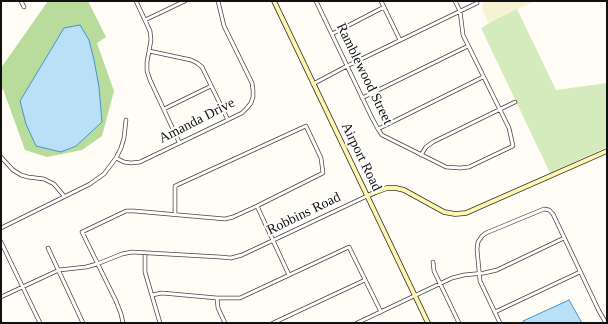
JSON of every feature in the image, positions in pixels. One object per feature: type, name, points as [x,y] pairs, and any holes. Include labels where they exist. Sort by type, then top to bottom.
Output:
[{"type":"main road","name":"Airport Road","points":[[274,1],[428,323]]},
{"type":"main road","name":"Robbins Road","points":[[367,196],[387,188],[396,188],[404,190],[444,212],[455,214],[466,212],[607,151]]},
{"type":"street","points":[[21,1],[24,7]]},
{"type":"street","points":[[136,1],[150,31],[151,40],[147,71],[179,142]]},
{"type":"street","points":[[145,20],[185,1]]},
{"type":"street","name":"Amanda Drive","points":[[116,158],[124,162],[140,162],[242,113],[251,103],[253,97],[252,83],[224,26],[218,1]]},
{"type":"street","name":"Ramblewood Street","points":[[316,1],[362,98],[382,135],[446,167],[460,168],[469,166],[513,146],[509,128],[500,109]]},
{"type":"street","points":[[381,1],[400,40]]},
{"type":"street","points":[[456,1],[460,11],[464,35],[468,46],[500,109]]},
{"type":"street","points":[[313,84],[477,3]]},
{"type":"street","points":[[332,34],[384,7]]},
{"type":"street","points":[[362,98],[468,46]]},
{"type":"street","points":[[149,51],[191,60],[202,67],[228,120]]},
{"type":"street","points":[[378,129],[483,77]]},
{"type":"street","points":[[164,109],[211,86]]},
{"type":"street","points":[[421,154],[426,147],[433,142],[515,102]]},
{"type":"street","points":[[1,228],[90,184],[104,174],[116,158],[121,148],[126,120]]},
{"type":"street","points":[[123,323],[116,301],[82,232],[126,211],[134,210],[225,219],[257,206],[323,173],[321,158],[306,126],[176,186],[175,214]]},
{"type":"street","points":[[1,157],[12,170],[21,175],[44,179],[54,184],[64,196]]},
{"type":"street","name":"Robbins Road","points":[[1,297],[59,270],[86,267],[132,252],[231,258],[242,256],[367,196]]},
{"type":"street","points":[[257,206],[289,275]]},
{"type":"street","points":[[500,323],[480,281],[477,246],[479,240],[486,233],[540,210],[547,209],[552,214],[598,311],[606,323]]},
{"type":"street","points":[[357,323],[452,278],[460,275],[489,272],[498,269],[564,238]]},
{"type":"street","points":[[1,242],[40,323]]},
{"type":"street","points":[[152,295],[162,293],[217,298],[240,298],[349,247],[380,312]]},
{"type":"street","points":[[48,248],[83,323]]},
{"type":"street","points":[[145,253],[145,272],[160,323]]},
{"type":"street","points":[[433,262],[434,269],[459,323]]},
{"type":"street","points":[[495,312],[580,272]]},
{"type":"street","points":[[273,323],[365,280]]},
{"type":"street","points":[[217,298],[218,308],[224,323]]},
{"type":"shaded area","points":[[483,1],[535,1],[489,23],[482,9]]},
{"type":"green space","points":[[48,1],[88,1],[106,37],[97,43],[114,91],[102,136],[82,150],[47,157],[25,150],[3,89],[1,91],[1,68]]},
{"type":"green space","points":[[517,9],[556,90],[607,83],[607,147],[550,173],[481,28]]},
{"type":"water","points":[[80,25],[89,40],[94,60],[99,87],[102,122],[76,146],[61,152],[36,146],[26,124],[20,101],[64,28]]},
{"type":"water","points":[[569,300],[582,323],[523,323],[523,321]]}]
